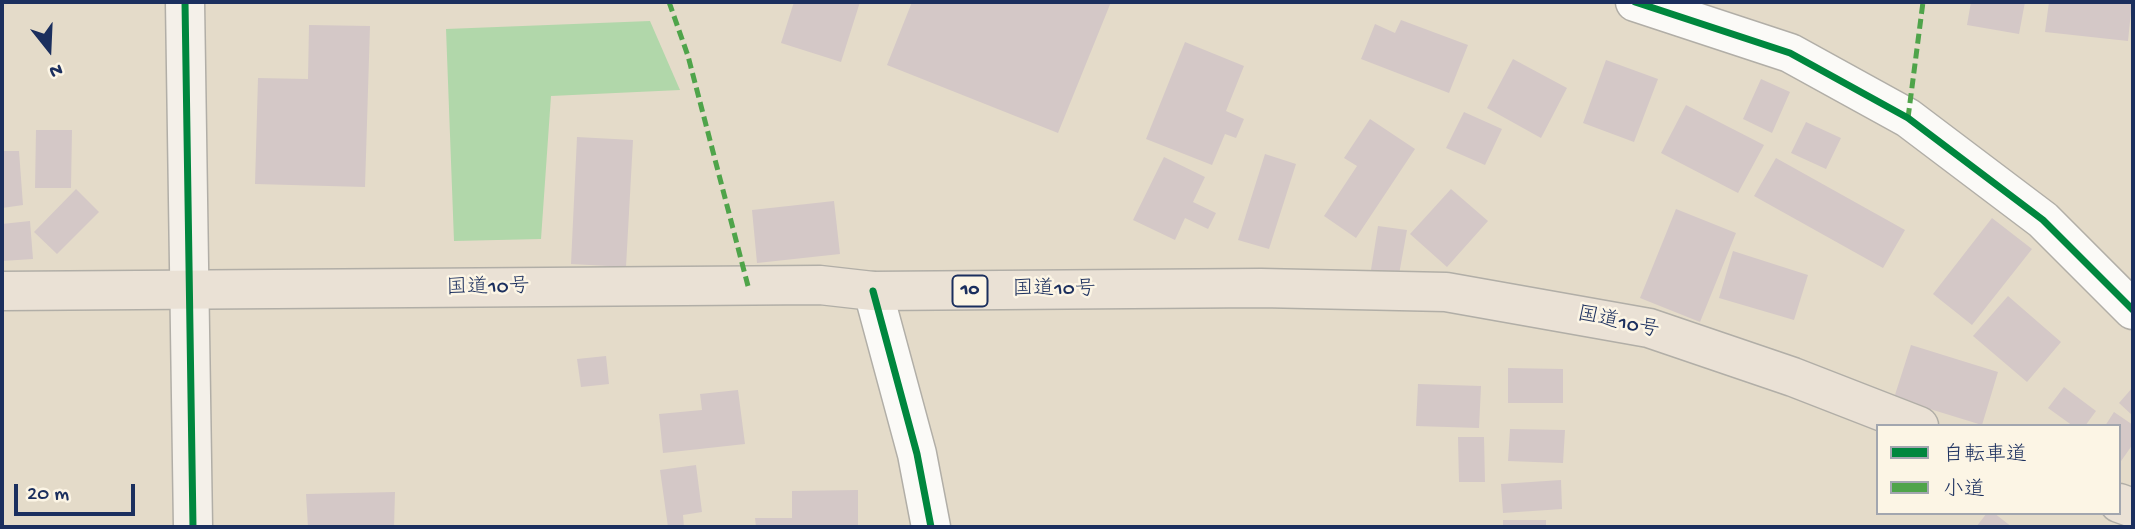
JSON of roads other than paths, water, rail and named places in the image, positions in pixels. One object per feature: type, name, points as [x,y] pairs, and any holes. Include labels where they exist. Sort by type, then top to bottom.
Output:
[{"type":"highway","name":"国道10号","points":[[2,291],[190,292],[808,285],[873,291],[1261,288],[1447,292],[1649,328],[1793,377],[1914,424]]},
{"type":"street","points":[[185,2],[192,527]]},
{"type":"street","points":[[1635,2],[1790,53],[1908,118],[2043,220],[2133,310]]},
{"type":"street","points":[[873,291],[917,454],[931,527]]}]
